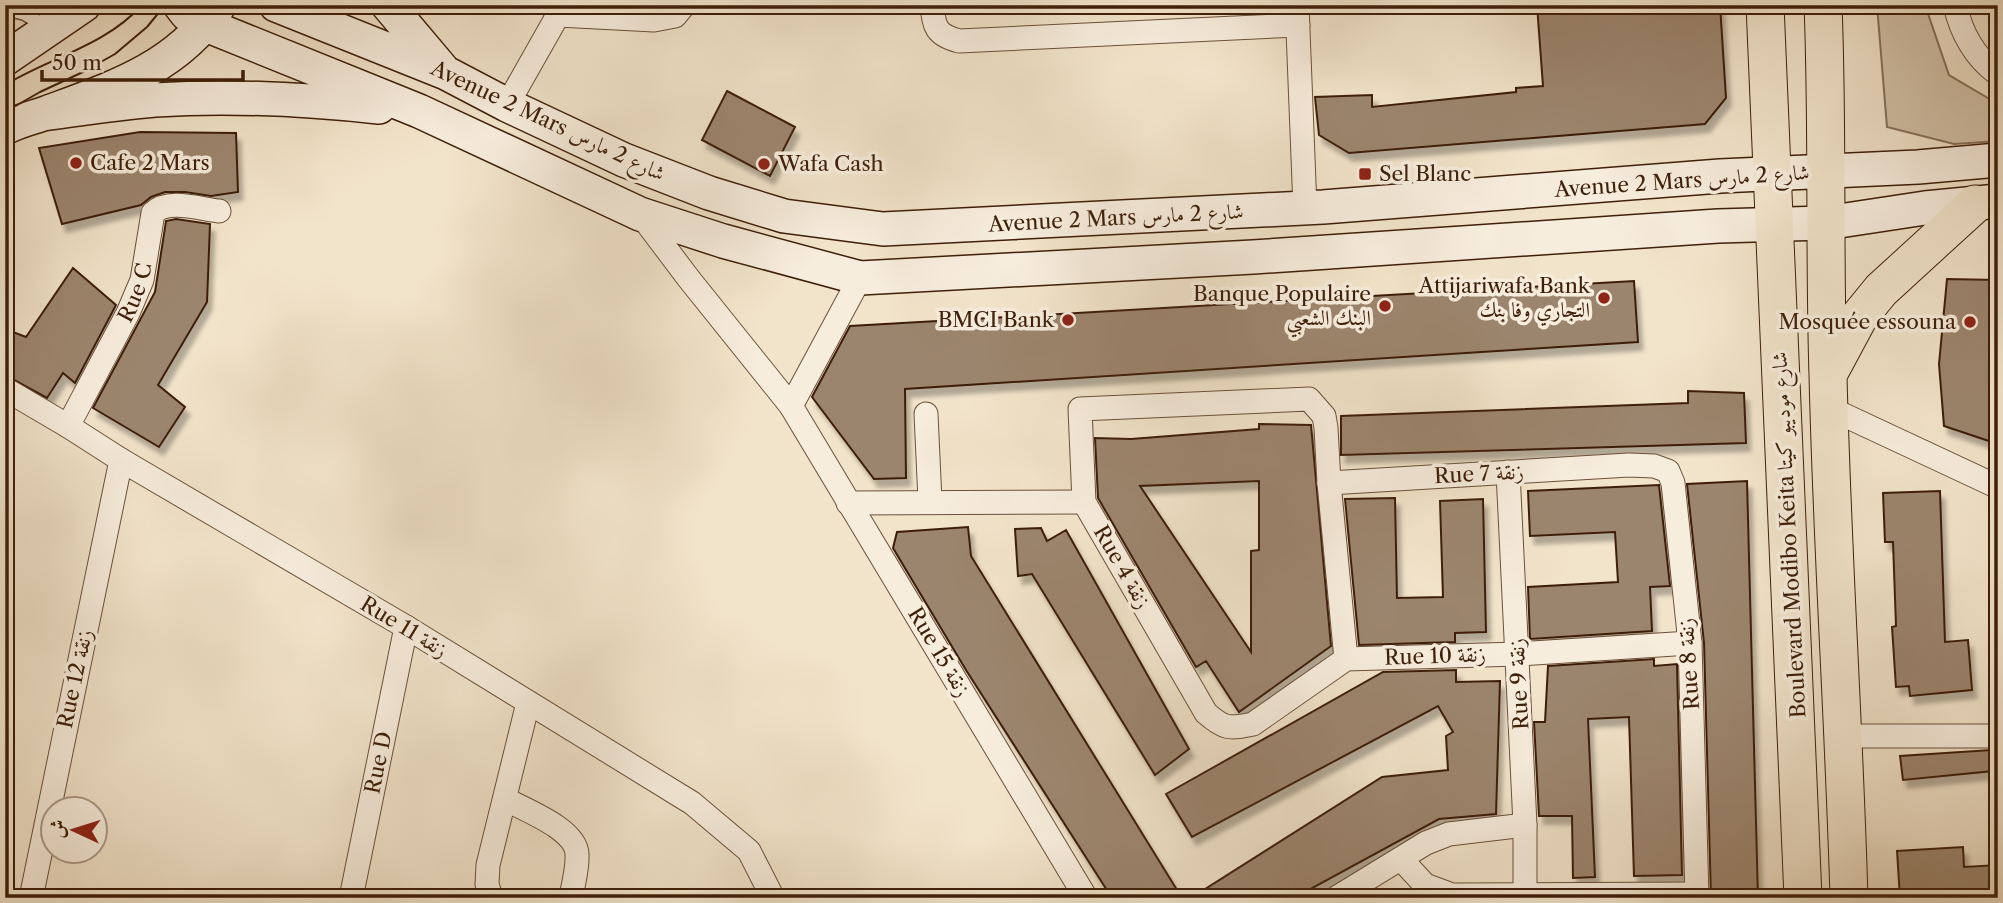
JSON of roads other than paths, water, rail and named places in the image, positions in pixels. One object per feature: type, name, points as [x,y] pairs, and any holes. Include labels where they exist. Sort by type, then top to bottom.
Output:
[{"type":"main road","points":[[5,59],[84,5]]},
{"type":"main road","name":"Avenue 2 Mars شارع 2 مارس","points":[[276,5],[446,73],[507,106],[624,160],[709,193],[784,216],[883,229],[1323,203],[1389,203],[1774,173],[1998,160]]},
{"type":"main road","points":[[388,5],[446,73]]},
{"type":"main road","name":"Boulevard Modibo Keita شارع موديبو كيتا","points":[[1765,5],[1803,898]]},
{"type":"main road","points":[[1823,5],[1828,392],[1849,898]]},
{"type":"main road","points":[[7,130],[139,77],[173,55],[202,12],[640,214],[723,241],[860,278],[1253,257],[1718,226],[1826,223],[1987,202]]},
{"type":"main road","points":[[43,114],[153,100],[220,99],[302,99],[419,111]]},
{"type":"main road","points":[[1828,392],[1859,317],[1881,290],[1987,202]]},
{"type":"street","points":[[507,106],[556,9],[654,20],[675,16],[684,5]]},
{"type":"street","points":[[932,5],[933,22],[939,33],[958,41],[1298,15],[1323,203]]},
{"type":"street","points":[[1955,5],[1958,21],[1989,68]]},
{"type":"street","name":"Rue C","points":[[68,426],[128,313],[142,280],[153,213],[159,208],[173,206],[219,211]]},
{"type":"street","name":"Rue 15 زنقة","points":[[640,214],[791,406],[1086,898]]},
{"type":"street","points":[[791,406],[860,278]]},
{"type":"street","name":"Rue 11 زنقة","points":[[5,389],[406,627],[692,803],[749,851],[773,898]]},
{"type":"street","points":[[1828,392],[1998,487]]},
{"type":"street","name":"Rue 4 زنقة","points":[[1329,483],[1324,416],[1309,399],[1080,409],[1084,502],[1206,713],[1220,726],[1235,728],[1253,724],[1346,659]]},
{"type":"street","points":[[926,414],[930,501]]},
{"type":"street","name":"Rue 12 زنقة","points":[[31,898],[121,460]]},
{"type":"street","name":"Rue 7 زنقة","points":[[1329,483],[1629,465]]},
{"type":"street","name":"Rue 8 زنقة","points":[[1629,465],[1654,466],[1668,471],[1673,483],[1690,643],[1697,896]]},
{"type":"street","name":"Rue 9 زنقة","points":[[1508,472],[1525,825],[1525,896]]},
{"type":"street","points":[[1329,483],[1346,659]]},
{"type":"street","points":[[848,503],[1084,502]]},
{"type":"street","name":"Rue D","points":[[351,898],[406,627]]},
{"type":"street","name":"Rue 10 زنقة","points":[[1346,659],[1518,654],[1690,643]]},
{"type":"street","points":[[491,898],[487,884],[488,865],[528,703]]},
{"type":"street","points":[[1844,736],[1998,736]]},
{"type":"street","points":[[505,799],[566,833],[574,842],[577,853],[571,898]]},
{"type":"street","points":[[1336,898],[1426,843],[1449,834],[1525,825]]},
{"type":"street","points":[[1401,859],[1425,885],[1452,895],[1697,896]]},
{"type":"lane","points":[[5,9],[25,14],[51,30]]},
{"type":"lane","points":[[1358,191],[1389,203]]},
{"type":"tram line","points":[[5,85],[95,41],[142,5]]},
{"type":"tram line","points":[[5,112],[115,54],[147,27],[165,5]]},
{"type":"place","name":"Cafe 2 Mars","points":[[76,163]]},
{"type":"place","name":"Wafa Cash","points":[[764,164]]},
{"type":"place","name":"Sel Blanc","points":[[1365,174]]},
{"type":"place","name":"Attijariwafa Bank التجاري وفا بنك","points":[[1604,298]]},
{"type":"place","name":"Banque Populaire البنك الشعبي","points":[[1385,306]]},
{"type":"place","name":"BMCI Bank","points":[[1068,320]]},
{"type":"place","name":"Mosquée essouna","points":[[1970,322]]}]
